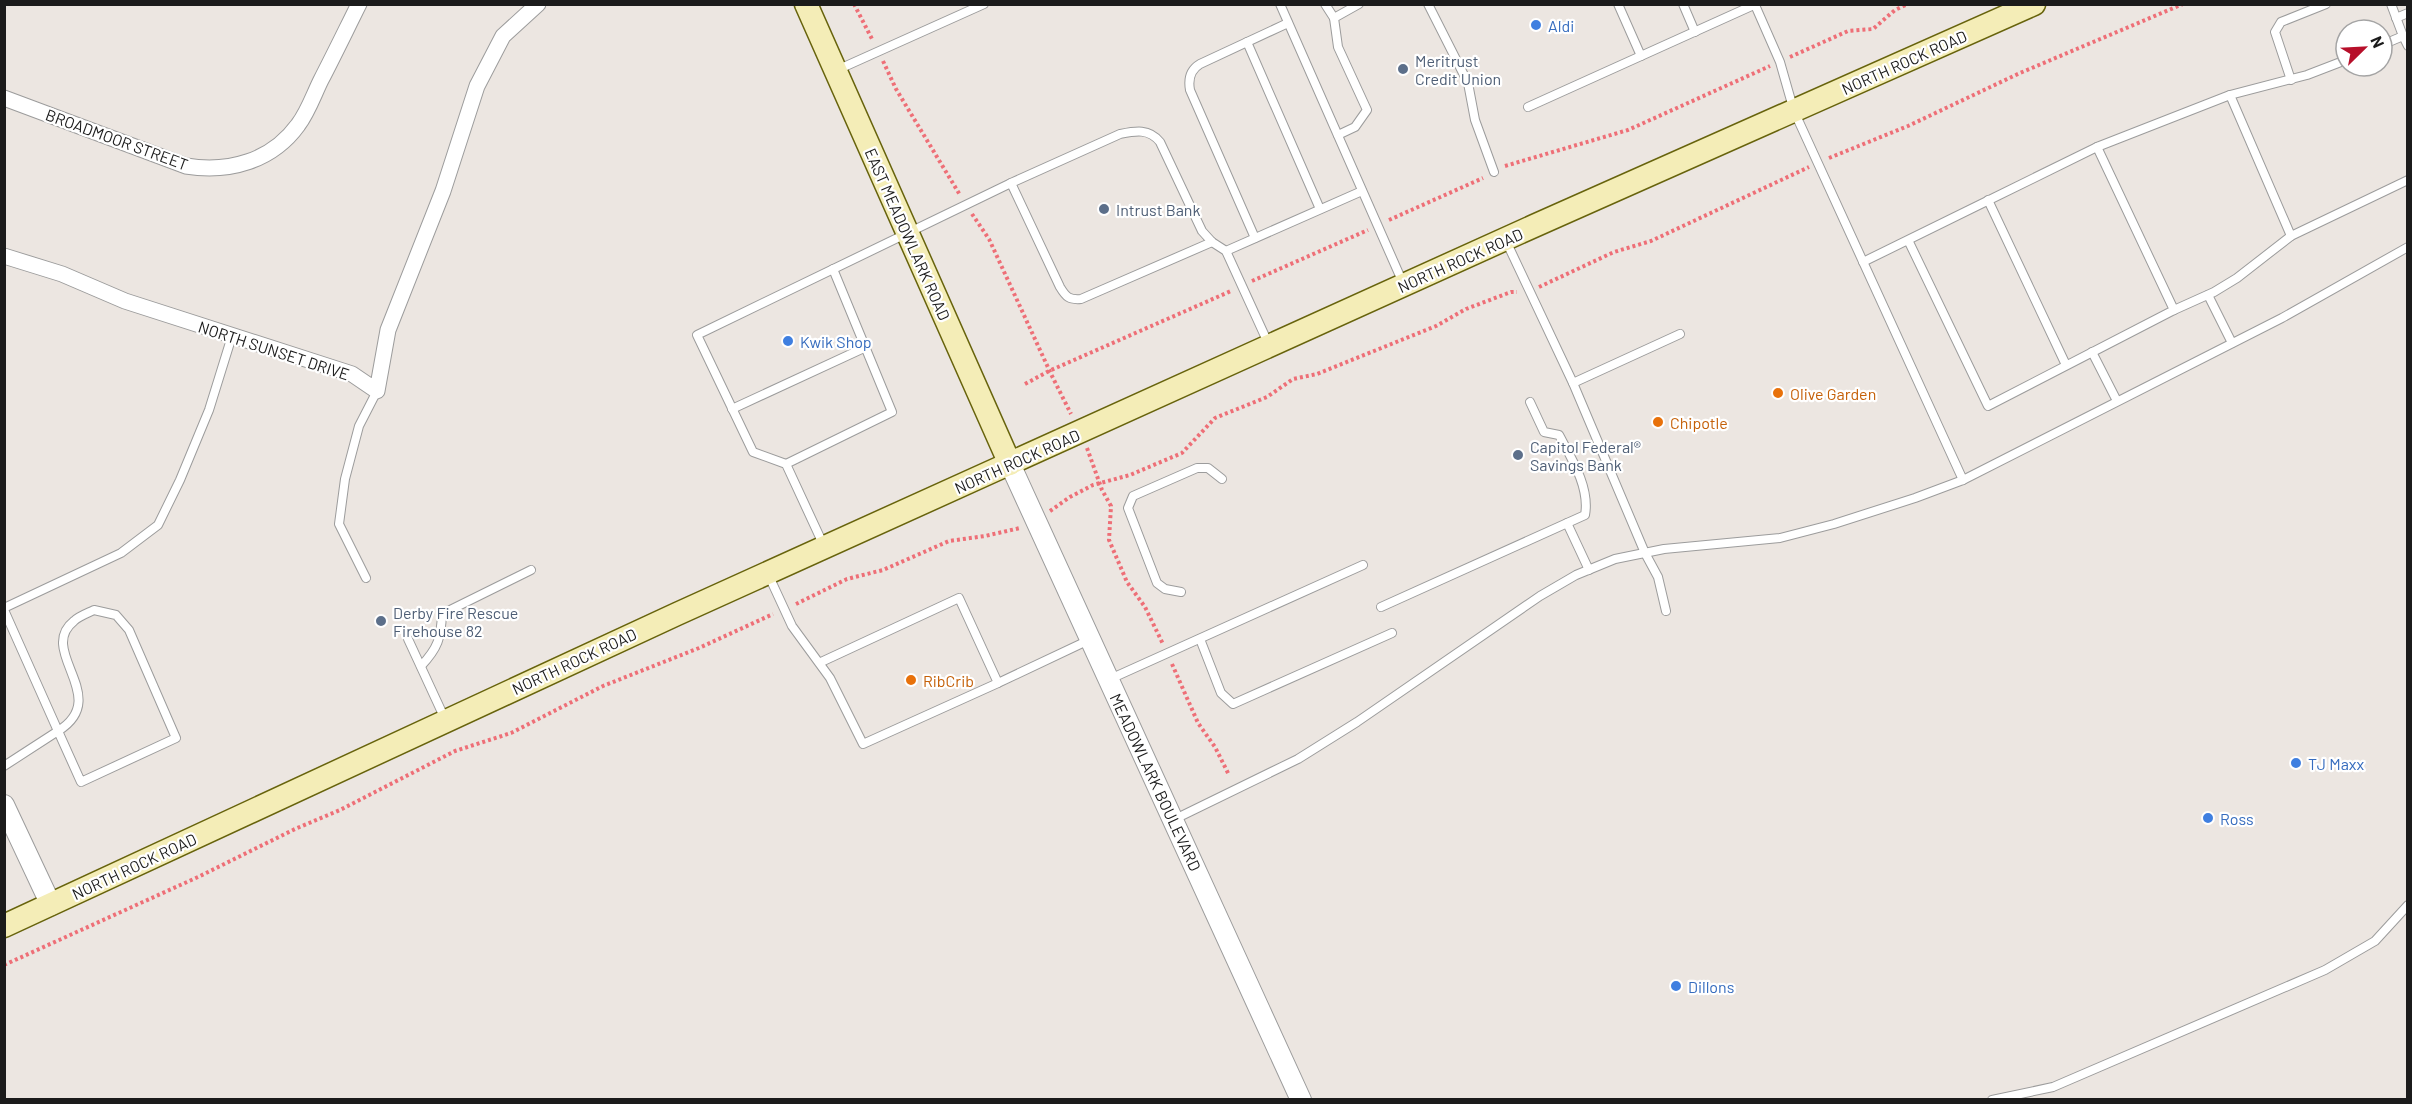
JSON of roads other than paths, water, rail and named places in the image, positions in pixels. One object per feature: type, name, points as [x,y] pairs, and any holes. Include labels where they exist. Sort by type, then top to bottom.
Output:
[{"type":"main road","name":"EAST MEADOWLARK ROAD","points":[[806,4],[1010,464]]},
{"type":"main road","name":"NORTH ROCK ROAD","points":[[4,926],[825,547],[1505,239],[2034,4]]},
{"type":"street","name":"BROADMOOR STREET","points":[[4,98],[186,166],[204,169],[243,164],[264,155],[284,142],[299,124],[358,4]]},
{"type":"street","points":[[377,391],[388,330],[443,192],[477,86],[503,36],[538,4]]},
{"type":"street","name":"NORTH SUNSET DRIVE","points":[[4,256],[62,274],[125,301],[352,374],[377,391]]},
{"type":"street","name":"MEADOWLARK BOULEVARD","points":[[1010,464],[1301,1100]]},
{"type":"street","points":[[4,805],[51,905]]},
{"type":"lane","points":[[835,70],[984,4]]},
{"type":"lane","points":[[1280,4],[1404,285]]},
{"type":"lane","points":[[1325,4],[1334,18],[1338,47],[1367,110],[1355,127],[1338,135]]},
{"type":"lane","points":[[1334,18],[1359,4]]},
{"type":"lane","points":[[1428,4],[1468,83],[1475,120],[1494,172]]},
{"type":"lane","points":[[1618,4],[1641,56]]},
{"type":"lane","points":[[1683,4],[1695,32]]},
{"type":"lane","points":[[2291,80],[2275,32],[2281,22],[2326,4]]},
{"type":"lane","points":[[2391,4],[2408,46]]},
{"type":"lane","points":[[1528,107],[1756,5],[1780,62],[1794,111],[1963,480]]},
{"type":"lane","points":[[2396,18],[2408,13]]},
{"type":"lane","points":[[1255,238],[1190,90],[1189,80],[1192,72],[1200,64],[1288,23]]},
{"type":"lane","points":[[2394,40],[2403,36]]},
{"type":"lane","points":[[1247,42],[1320,209]]},
{"type":"lane","points":[[1863,262],[2097,147],[2230,95],[2291,80],[2334,64]]},
{"type":"lane","points":[[2230,95],[2291,236]]},
{"type":"lane","points":[[825,547],[786,464],[753,452],[697,335],[1011,183],[1120,134],[1145,131],[1154,135],[1160,142],[1202,231],[1212,242],[1226,251],[1269,346]]},
{"type":"lane","points":[[2097,147],[2174,310]]},
{"type":"lane","points":[[1908,240],[1988,406],[2174,310],[2208,295],[2237,278],[2291,236],[2408,180]]},
{"type":"lane","points":[[1011,183],[1060,287],[1066,297],[1072,300],[1081,299],[1212,242]]},
{"type":"lane","points":[[1226,251],[1362,191]]},
{"type":"lane","points":[[1988,200],[2066,365]]},
{"type":"lane","points":[[1505,239],[1573,383],[1645,553],[1658,577],[1666,610]]},
{"type":"lane","points":[[1173,820],[1298,759],[1357,722],[1540,596],[1589,570],[1615,560],[1664,549],[1780,538],[1844,521],[1963,480],[2232,343],[2408,247]]},
{"type":"lane","points":[[786,464],[892,412],[833,269]]},
{"type":"lane","points":[[2208,295],[2232,343]]},
{"type":"lane","points":[[1573,383],[1680,334]]},
{"type":"lane","points":[[4,766],[58,731],[69,725],[77,711],[79,694],[75,678],[63,653],[63,635],[73,621],[94,610],[116,615],[129,630],[176,738],[81,782],[58,731],[4,609],[121,553],[158,525],[180,480],[209,410],[232,336]]},
{"type":"lane","points":[[732,409],[866,347]]},
{"type":"lane","points":[[2091,352],[2117,401]]},
{"type":"lane","points":[[366,578],[339,524],[345,479],[359,426],[377,391]]},
{"type":"lane","points":[[1381,607],[1585,515],[1587,501],[1583,487],[1559,435],[1544,432],[1530,402]]},
{"type":"lane","points":[[1181,592],[1165,589],[1157,583],[1128,508],[1133,496],[1197,468],[1208,468],[1222,478]]},
{"type":"lane","points":[[1567,523],[1589,570]]},
{"type":"lane","points":[[1109,680],[1363,565]]},
{"type":"lane","points":[[421,666],[434,652],[441,634],[442,614],[531,570]]},
{"type":"lane","points":[[768,573],[792,626],[830,678],[863,744],[1090,640]]},
{"type":"lane","points":[[819,663],[959,598],[999,683]]},
{"type":"lane","points":[[1200,639],[1221,693],[1233,704],[1392,633]]},
{"type":"lane","points":[[408,639],[446,721]]},
{"type":"lane","points":[[1992,1100],[2053,1087],[2325,970],[2375,941],[2408,905]]},
{"type":"place","name":"Aldi","points":[[1536,25]]},
{"type":"place","name":"Meritrust Credit Union","points":[[1403,69]]},
{"type":"place","name":"Intrust Bank","points":[[1104,209]]},
{"type":"place","name":"Kwik Shop","points":[[788,341]]},
{"type":"place","name":"Olive Garden","points":[[1778,393]]},
{"type":"place","name":"Chipotle","points":[[1658,422]]},
{"type":"place","name":"Capitol Federal® Savings Bank","points":[[1518,455]]},
{"type":"place","name":"Derby Fire Rescue Firehouse 82","points":[[381,621]]},
{"type":"place","name":"RibCrib","points":[[911,680]]},
{"type":"place","name":"TJ Maxx","points":[[2296,763]]},
{"type":"place","name":"Ross","points":[[2208,818]]},
{"type":"place","name":"Dillons","points":[[1676,986]]}]
